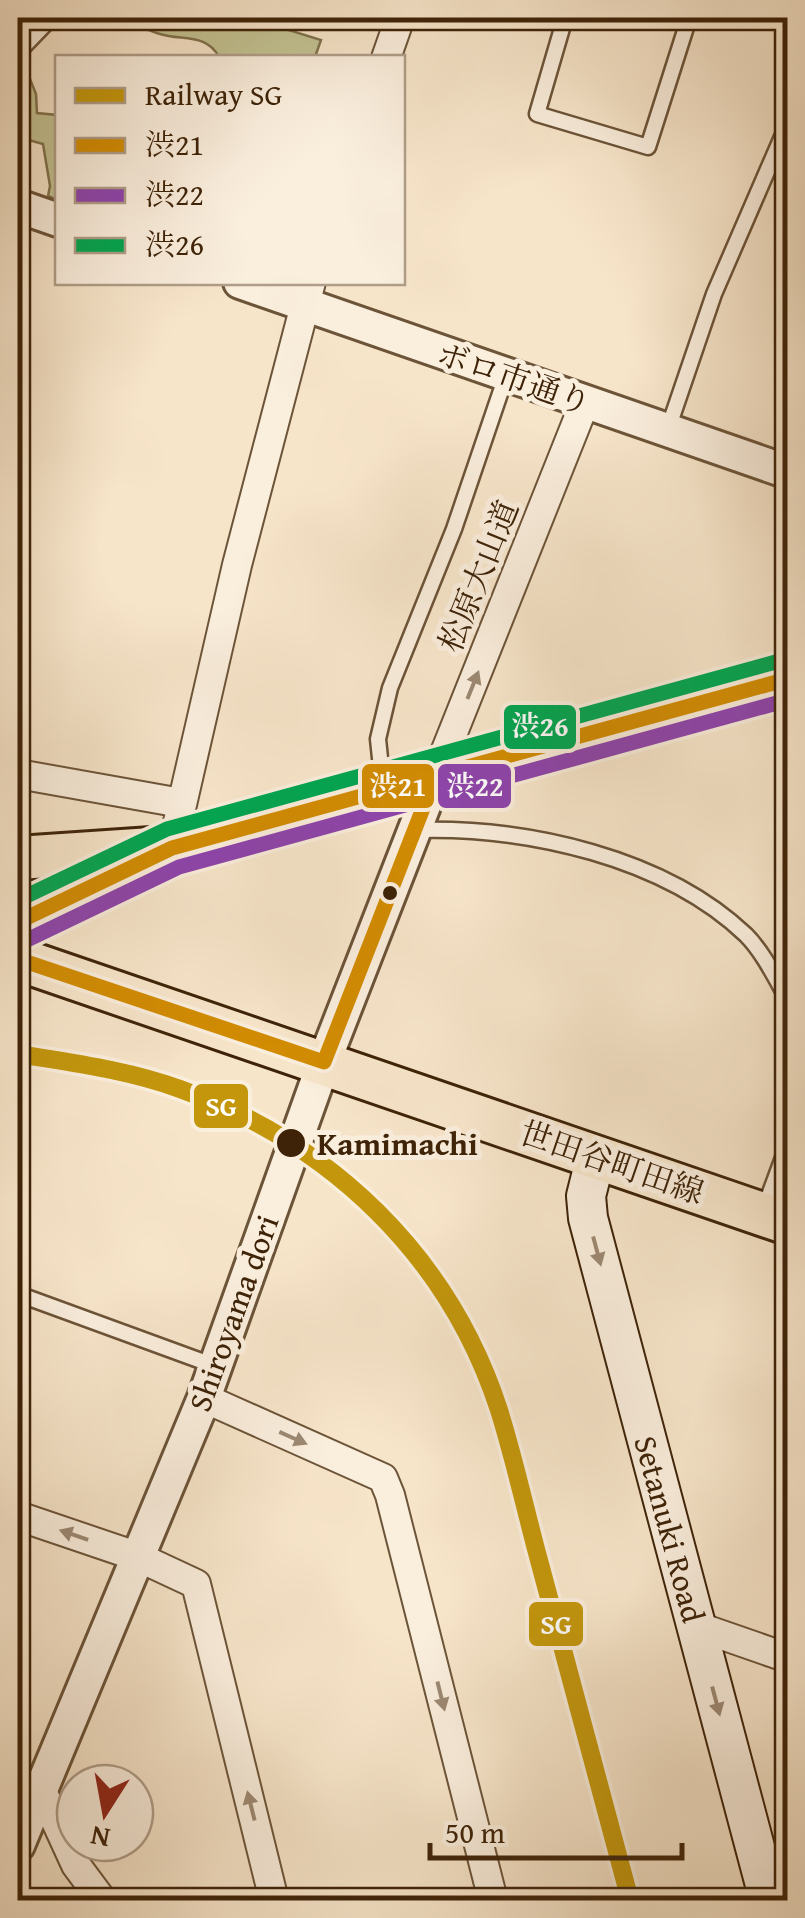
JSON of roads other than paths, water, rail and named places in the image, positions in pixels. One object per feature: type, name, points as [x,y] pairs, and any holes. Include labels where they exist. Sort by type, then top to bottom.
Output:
[{"type":"main road","points":[[18,922],[172,848],[788,679]]},
{"type":"main road","points":[[18,858],[172,848]]},
{"type":"main road","name":"世田谷町田線","points":[[18,959],[775,1218]]},
{"type":"main road","name":"Setanuki Road","points":[[596,1156],[586,1196],[588,1218],[769,1900]]},
{"type":"street","points":[[18,48],[47,18]]},
{"type":"street","points":[[387,55],[400,18]]},
{"type":"street","points":[[18,206],[55,219]]},
{"type":"street","name":"ボロ市通り","points":[[258,285],[307,293],[506,376],[787,469]]},
{"type":"street","points":[[172,848],[237,566],[307,293]]},
{"type":"street","name":"松原大山道","points":[[436,775],[585,402]]},
{"type":"street","points":[[18,774],[182,803]]},
{"type":"street","name":"Shiroyama dori","points":[[18,1845],[204,1398],[324,1062],[436,775]]},
{"type":"street","points":[[204,1398],[383,1478],[493,1900]]},
{"type":"street","points":[[18,1516],[136,1556],[196,1584],[274,1900]]},
{"type":"street","points":[[696,1626],[788,1658]]},
{"type":"street","points":[[42,1792],[76,1865],[102,1900]]},
{"type":"lane","points":[[564,18],[537,114],[648,146],[688,18]]},
{"type":"lane","points":[[668,429],[714,294],[788,123]]},
{"type":"lane","points":[[384,791],[378,738],[390,688],[454,529],[506,376]]},
{"type":"lane","points":[[416,830],[480,833],[568,846],[626,860],[702,900],[748,938],[788,1000]]},
{"type":"lane","points":[[775,1218],[788,1144]]},
{"type":"lane","points":[[18,1294],[216,1366]]},
{"type":"rail line","name":"SG","points":[[18,1054],[140,1077],[235,1112],[287,1140],[334,1174],[377,1212],[416,1255],[449,1302],[477,1354],[499,1410],[630,1900]]},
{"type":"place","name":"Kamimachi","points":[[291,1143]]}]
